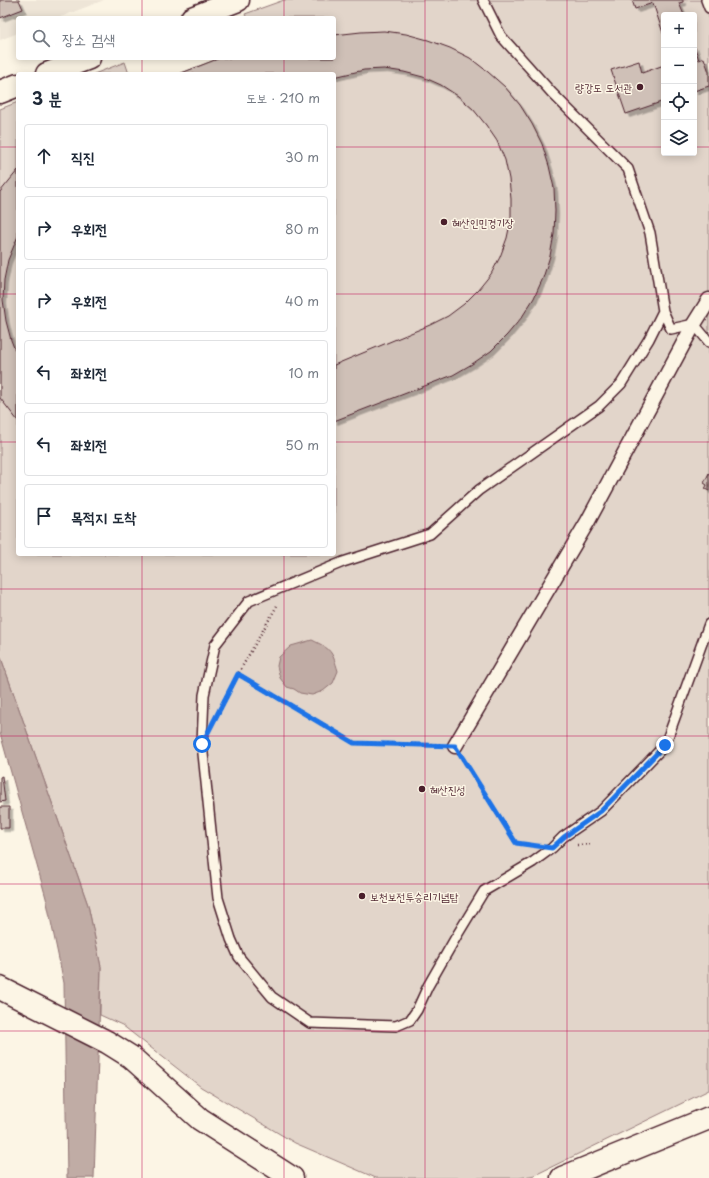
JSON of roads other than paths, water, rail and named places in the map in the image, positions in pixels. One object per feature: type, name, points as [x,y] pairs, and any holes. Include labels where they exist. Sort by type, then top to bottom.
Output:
[{"type":"main road","points":[[197,16],[238,0]]},
{"type":"main road","points":[[52,72],[84,60]]},
{"type":"main road","points":[[0,92],[16,86]]},
{"type":"main road","points":[[0,988],[107,1042],[131,1057],[200,1119],[292,1178]]},
{"type":"main road","points":[[562,1178],[709,1118]]},
{"type":"street","points":[[455,746],[588,521],[694,324],[709,300]]},
{"type":"lane","points":[[483,0],[501,36],[552,92],[628,169],[650,233],[663,311],[671,329],[694,324],[709,342]]},
{"type":"lane","points":[[706,0],[709,8]]},
{"type":"lane","points":[[663,311],[649,339],[621,384],[599,406],[479,490],[430,534],[343,562],[249,601],[215,645],[204,695],[202,744],[218,898],[231,939],[240,958],[272,997],[310,1022],[396,1026],[410,1020],[417,1010],[428,986],[456,937],[484,891],[533,862],[564,837],[601,811],[665,745],[709,624]]},
{"type":"place","name":"량강도 도서관","points":[[640,87]]},
{"type":"place","name":"혜산인민경기장","points":[[444,222]]},
{"type":"place","name":"혜산진성","points":[[422,789]]},
{"type":"place","name":"보천보전투승리기념탑","points":[[362,896]]}]
